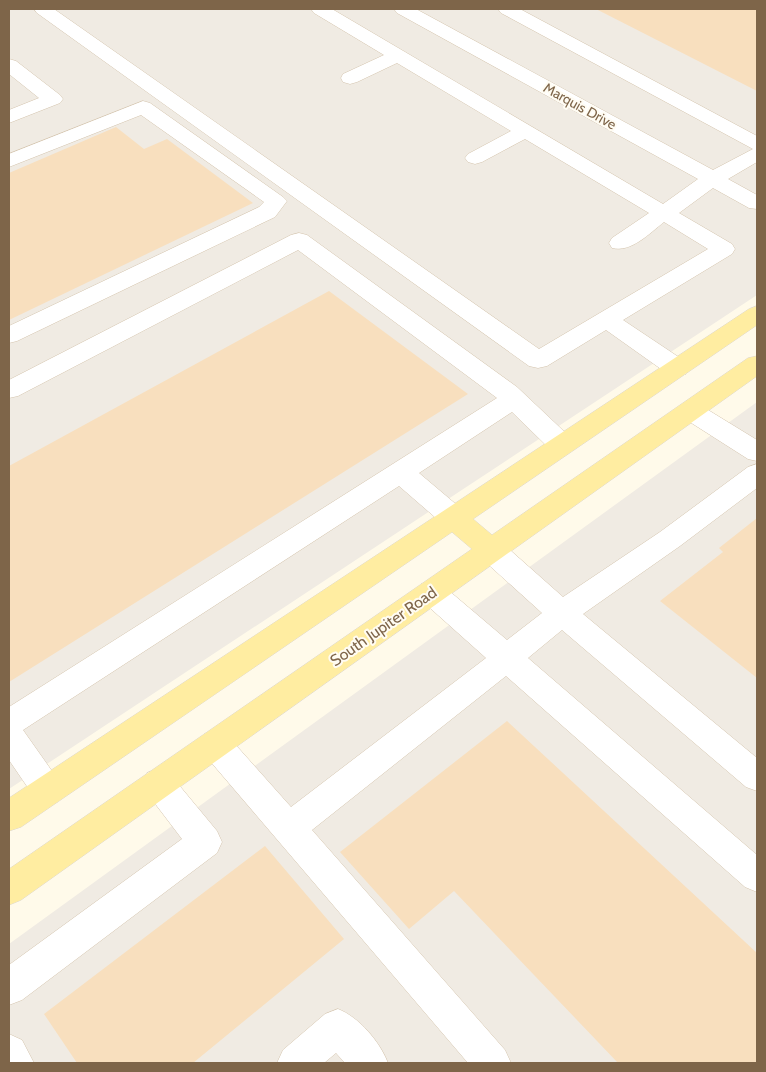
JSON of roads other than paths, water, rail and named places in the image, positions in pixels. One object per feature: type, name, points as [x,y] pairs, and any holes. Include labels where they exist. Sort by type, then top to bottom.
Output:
[{"type":"main road","points":[[9,816],[757,314]]},
{"type":"main road","name":"South Jupiter Road","points":[[9,889],[757,364]]},
{"type":"main road","points":[[454,518],[491,550]]},
{"type":"street","points":[[43,9],[538,360],[724,249],[320,9]]},
{"type":"street","name":"Marquis Drive","points":[[403,9],[757,203]]},
{"type":"street","points":[[507,9],[757,144]]},
{"type":"street","points":[[350,78],[398,55]]},
{"type":"street","points":[[9,65],[52,99],[9,117]]},
{"type":"street","points":[[9,161],[143,107],[276,201],[267,212],[9,335]]},
{"type":"street","points":[[475,158],[526,131]]},
{"type":"street","points":[[620,243],[712,179],[757,154]]},
{"type":"street","points":[[9,390],[299,240],[514,399],[562,445]]},
{"type":"street","points":[[606,320],[677,368]]},
{"type":"street","points":[[9,723],[514,399]]},
{"type":"street","points":[[691,411],[757,452]]},
{"type":"street","points":[[400,472],[454,518]]},
{"type":"street","points":[[289,828],[562,613],[670,538],[757,474]]},
{"type":"street","points":[[491,550],[562,613],[757,777]]},
{"type":"street","points":[[431,592],[757,876]]},
{"type":"street","points":[[9,735],[48,791]]},
{"type":"street","points":[[214,744],[492,1063]]},
{"type":"street","points":[[9,987],[205,842],[158,783]]},
{"type":"street","points":[[296,1063],[338,1027],[369,1063]]},
{"type":"street","points":[[9,1053],[16,1063]]}]
